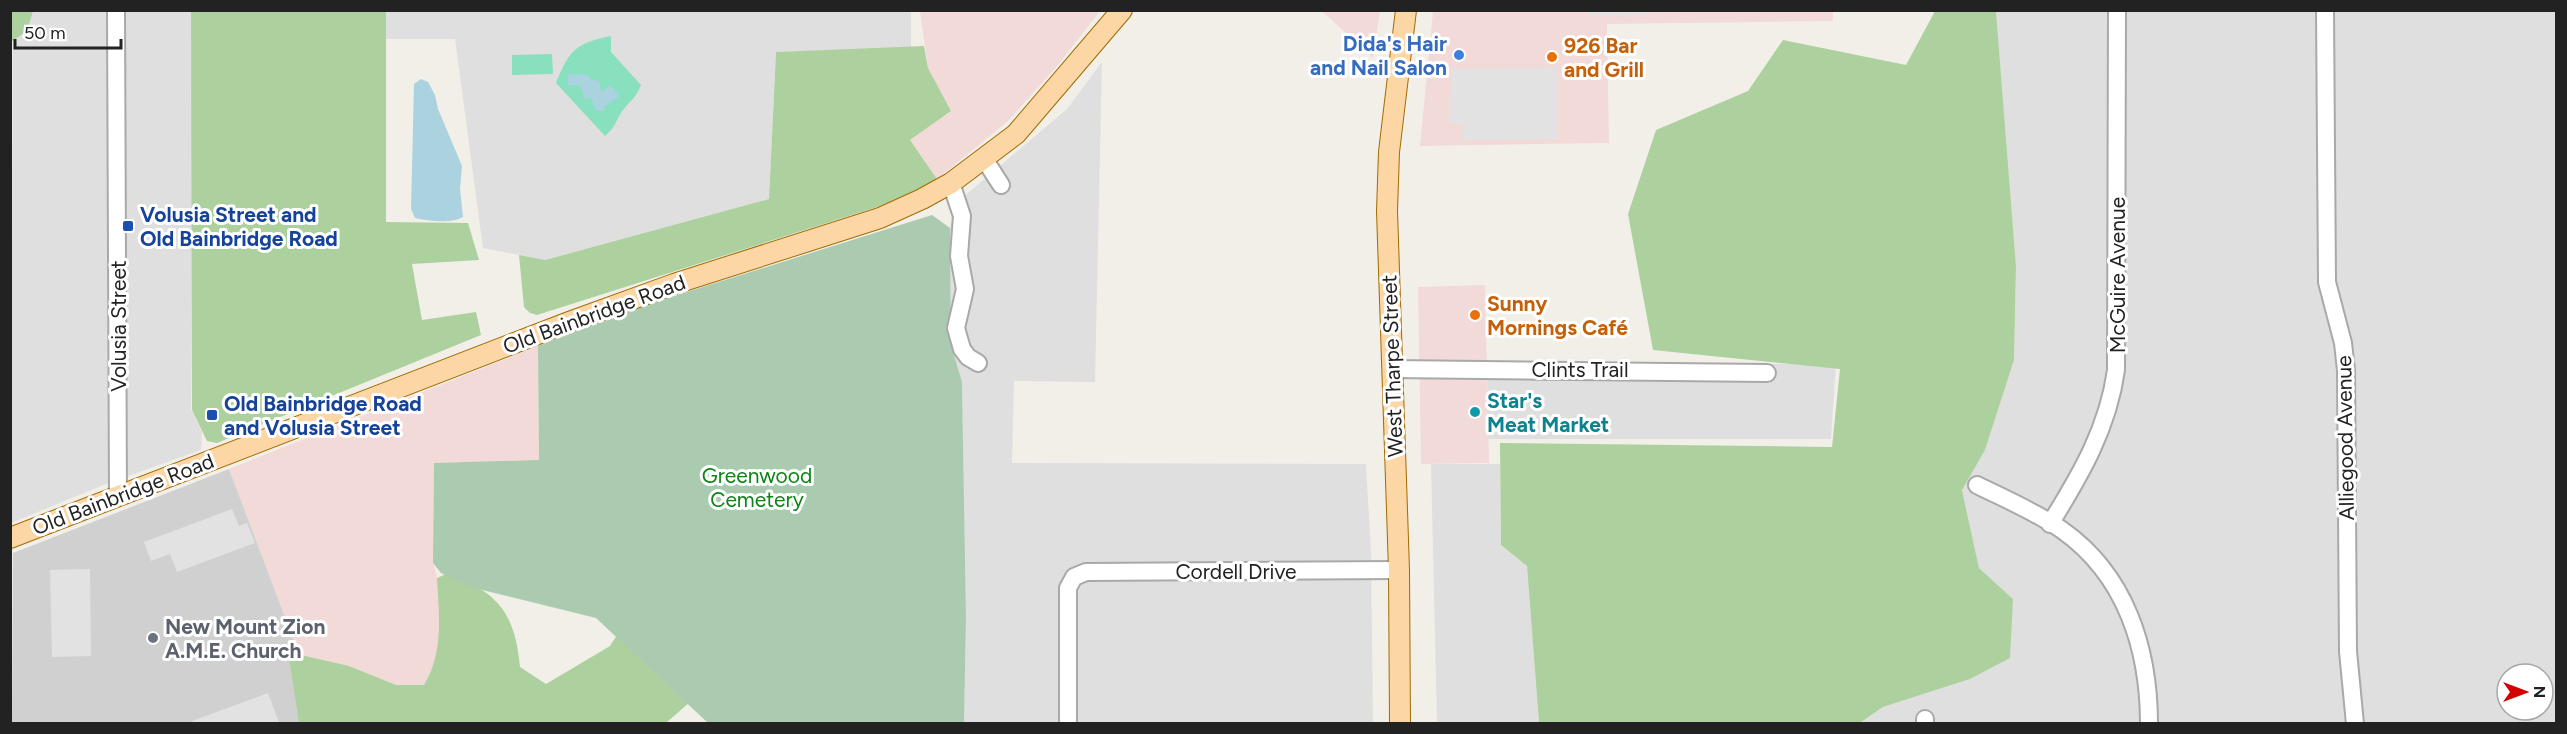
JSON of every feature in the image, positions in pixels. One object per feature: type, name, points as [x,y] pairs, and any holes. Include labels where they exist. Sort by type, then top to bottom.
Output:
[{"type":"main road","name":"Old Bainbridge Road","points":[[10,538],[569,322],[674,284],[880,218],[951,183],[985,160],[1016,134],[1122,10]]},
{"type":"main road","name":"West Tharpe Street","points":[[1400,723],[1399,570],[1387,211],[1389,152],[1406,10]]},
{"type":"street","name":"Volusia Street","points":[[116,10],[118,497]]},
{"type":"street","name":"McGuire Avenue","points":[[2050,524],[2082,472],[2113,397],[2116,370],[2116,10]]},
{"type":"street","name":"Alliegood Avenue","points":[[2325,10],[2327,282],[2343,343],[2346,370],[2348,651],[2355,723]]},
{"type":"street","points":[[985,160],[1001,185]]},
{"type":"street","points":[[951,183],[962,216],[959,256],[965,289],[956,328],[962,349],[968,357],[978,363]]},
{"type":"street","name":"Clints Trail","points":[[1392,369],[1767,373]]},
{"type":"street","points":[[1977,484],[2062,531],[2101,569],[2130,614],[2141,645],[2147,676],[2149,723]]},
{"type":"street","name":"Cordell Drive","points":[[1068,723],[1068,588],[1074,577],[1086,572],[1399,570]]},
{"type":"shaded area","points":[[13,11],[194,11],[191,409],[202,432],[201,450],[106,484],[11,523]]},
{"type":"shaded area","points":[[386,11],[911,11],[911,48],[776,52],[769,199],[545,260],[483,248],[455,39],[386,39]]},
{"type":"shaded area","points":[[920,11],[1100,11],[1058,65],[1007,122],[937,179],[910,140],[951,111],[928,68]]},
{"type":"shaded area","points":[[1322,11],[1380,11],[1373,58]]},
{"type":"shaded area","points":[[1433,11],[1833,11],[1833,21],[1607,24],[1609,143],[1420,146]]},
{"type":"shaded area","points":[[1587,11],[1647,11],[1649,14],[1590,15]]},
{"type":"shaded area","points":[[1996,11],[2556,11],[2556,723],[1860,724],[1883,707],[1970,679],[2013,599],[1979,568],[1962,489],[1985,450],[2014,360],[2016,266]]},
{"type":"shaded area","points":[[1102,62],[1095,382],[1014,381],[1012,463],[1366,464],[1371,552],[1373,723],[964,723],[966,617],[962,383],[951,345],[950,228],[955,204],[1067,109]]},
{"type":"shaded area","points":[[1558,68],[1558,139],[1462,140],[1463,124],[1449,124],[1452,69]]},
{"type":"shaded area","points":[[1485,285],[1489,463],[1421,464],[1418,287]]},
{"type":"shaded area","points":[[538,346],[539,461],[434,463],[433,563],[464,669],[381,723],[325,723],[229,469]]},
{"type":"shaded area","points":[[1487,362],[1836,364],[1831,439],[1488,439]]},
{"type":"shaded area","points":[[1431,464],[1500,464],[1501,545],[1527,566],[1539,723],[1437,723]]},
{"type":"shaded area","name":"New Mount Zion A.M.E. Church","points":[[229,469],[325,723],[12,724],[13,553]]},
{"type":"shaded area","points":[[232,509],[239,526],[247,523],[255,543],[177,572],[170,554],[151,561],[144,542]]},
{"type":"shaded area","points":[[90,569],[91,656],[52,657],[50,570]]},
{"type":"shaded area","points":[[268,693],[279,723],[193,723],[192,721]]},
{"type":"green space","points":[[11,10],[33,11],[27,31],[11,42]]},
{"type":"green space","points":[[191,11],[386,11],[386,222],[468,223],[479,260],[412,264],[422,320],[476,312],[481,335],[217,443],[207,441],[192,410]]},
{"type":"green space","points":[[1935,11],[1996,11],[2016,266],[2014,360],[1985,450],[1962,490],[1979,568],[2013,599],[2010,658],[1970,679],[1883,707],[1860,723],[1539,723],[1527,566],[1501,545],[1500,443],[1832,447],[1840,369],[1653,350],[1628,214],[1656,130],[1748,91],[1783,40],[1906,65]]},
{"type":"green space","points":[[611,36],[611,52],[641,85],[605,136],[556,83],[565,63],[575,50],[589,42]]},
{"type":"green space","points":[[924,46],[928,68],[951,111],[910,140],[937,179],[923,189],[877,207],[537,315],[530,313],[524,307],[519,255],[545,260],[769,199],[776,52]]},
{"type":"green space","points":[[552,54],[553,74],[512,75],[512,55]]},
{"type":"green space","name":"Greenwood Cemetery","points":[[932,215],[950,228],[951,345],[962,382],[966,617],[964,723],[708,723],[596,618],[470,587],[441,573],[433,563],[434,463],[539,460],[538,346],[639,307]]},
{"type":"green space","points":[[446,574],[479,588],[501,607],[514,632],[520,667],[546,684],[610,646],[621,629],[698,695],[666,723],[299,723],[288,652],[349,666],[396,685],[424,685],[435,660],[439,633],[437,578]]},
{"type":"water","points":[[568,74],[587,75],[592,80],[599,81],[602,92],[610,85],[620,96],[605,106],[604,111],[595,110],[591,97],[584,99],[581,86],[568,85]]},
{"type":"water","points":[[421,79],[428,82],[435,95],[438,109],[462,166],[460,189],[463,217],[452,221],[415,218],[411,209],[414,84]]},
{"type":"place","name":"Dida's Hair and Nail Salon","points":[[1459,55]]},
{"type":"place","name":"926 Bar and Grill","points":[[1552,57]]},
{"type":"place","name":"Volusia Street and Old Bainbridge Road","points":[[128,226]]},
{"type":"place","name":"Sunny Mornings Café","points":[[1475,315]]},
{"type":"place","name":"Star's Meat Market","points":[[1475,412]]},
{"type":"place","name":"Old Bainbridge Road and Volusia Street","points":[[212,415]]},
{"type":"place","name":"New Mount Zion A.M.E. Church","points":[[153,638]]}]
